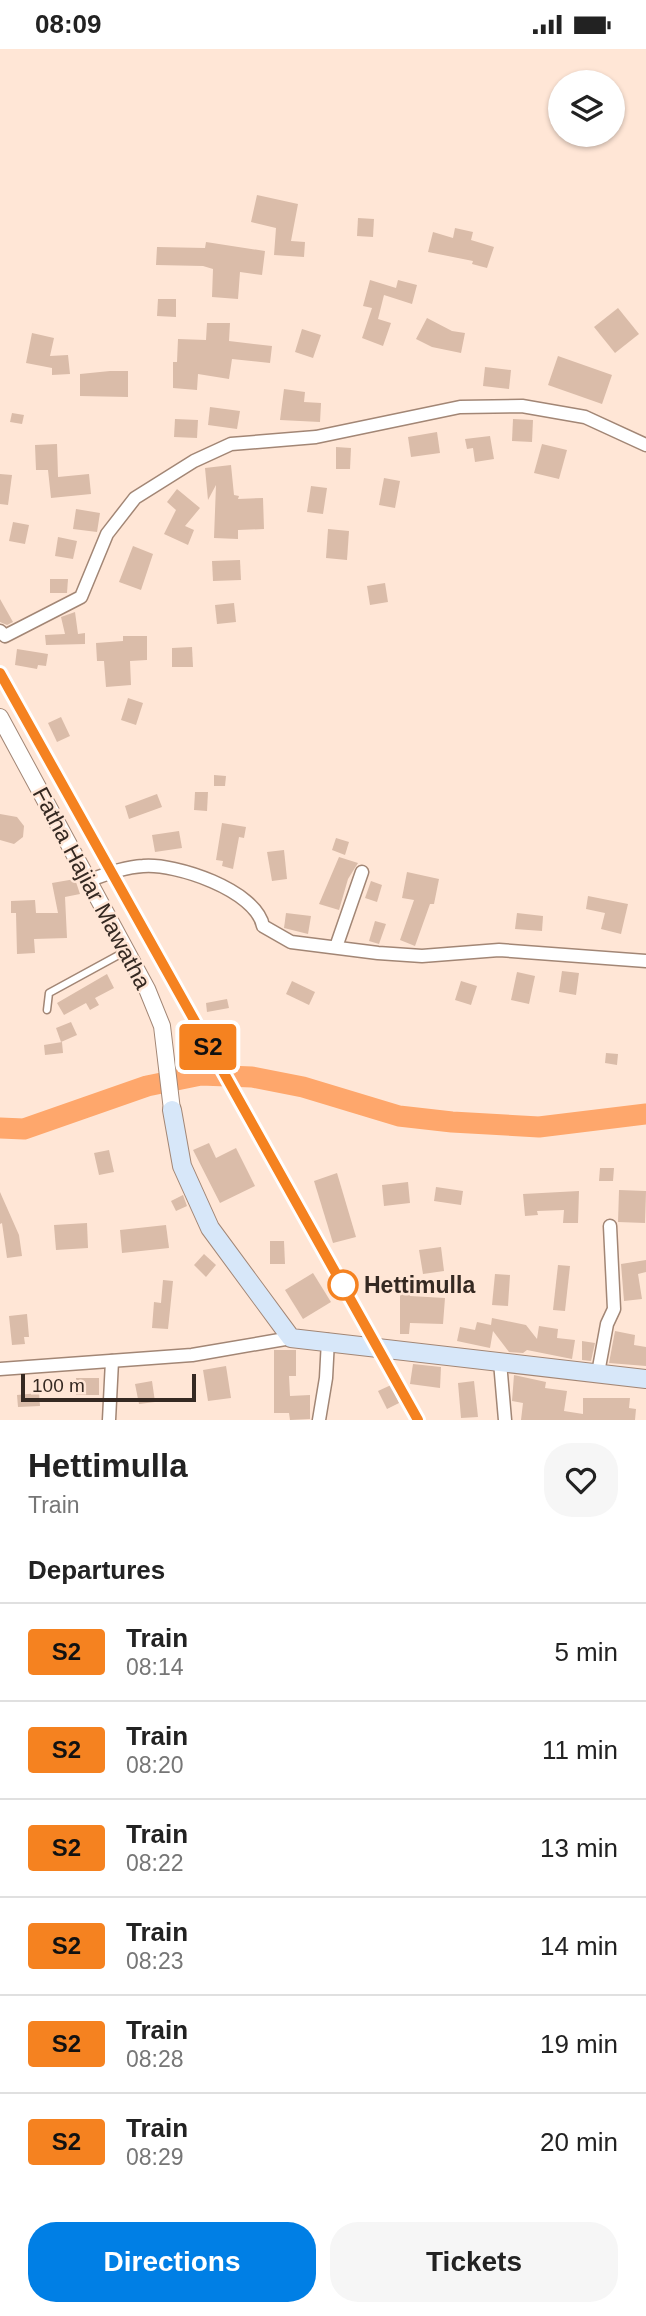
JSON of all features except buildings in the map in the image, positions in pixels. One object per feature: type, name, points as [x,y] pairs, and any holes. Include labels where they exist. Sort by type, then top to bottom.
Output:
[{"type":"main road","points":[[172,1110],[182,1166],[211,1228],[291,1338],[328,1340],[646,1379]]},
{"type":"street","points":[[0,631],[5,636],[81,597],[107,534],[135,498],[194,461],[231,444],[316,437],[460,407],[522,406],[585,417],[646,445]]},
{"type":"street","name":"Fatha Hajiar Mawatha","points":[[0,717],[147,989],[162,1026],[172,1110]]},
{"type":"street","points":[[90,880],[145,865],[187,874],[231,888],[250,902],[263,926],[291,942],[422,956],[499,950],[646,961]]},
{"type":"street","points":[[335,947],[362,871]]},
{"type":"street","points":[[598,1373],[607,1324],[614,1309],[610,1226]]},
{"type":"street","points":[[0,1369],[192,1355],[291,1338]]},
{"type":"street","points":[[319,1420],[326,1378],[328,1340]]},
{"type":"street","points":[[109,1420],[112,1361]]},
{"type":"street","points":[[500,1362],[505,1420]]},
{"type":"lane","points":[[47,1010],[49,993],[126,951]]},
{"type":"waterway","points":[[0,1128],[24,1129],[147,1086],[201,1075],[252,1077],[303,1087],[399,1116],[452,1122],[539,1127],[646,1114]]},
{"type":"railway","points":[[0,673],[418,1420]]},
{"type":"train","name":"S2","points":[[0,673],[418,1420]]},
{"type":"place","name":"Hettimulla","points":[[343,1285]]}]
